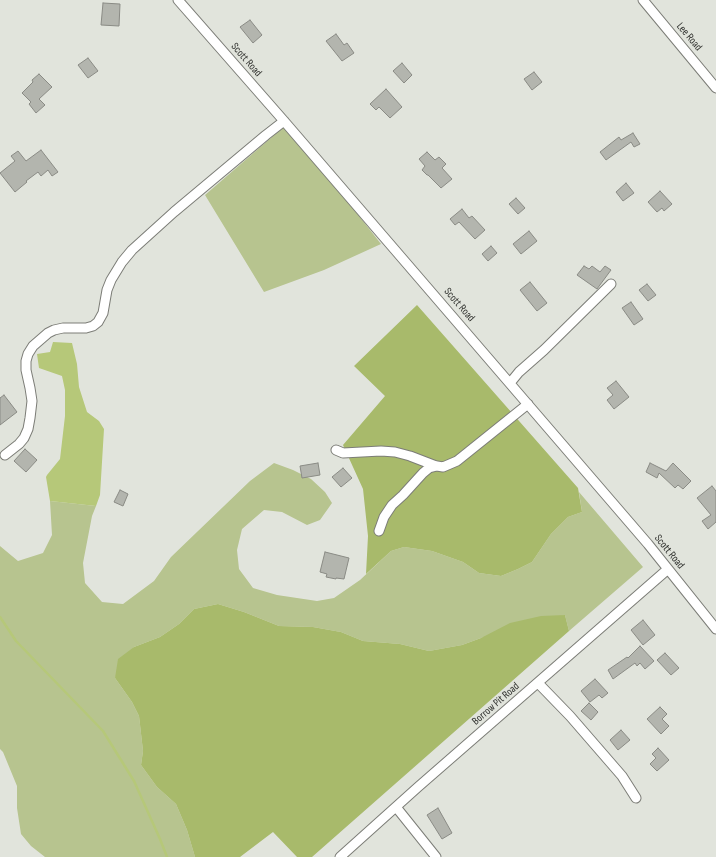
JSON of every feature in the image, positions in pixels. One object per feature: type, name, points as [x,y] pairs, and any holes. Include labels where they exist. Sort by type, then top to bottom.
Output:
[{"type":"street","name":"Scott Road","points":[[178,0],[648,544],[716,629]]},
{"type":"street","name":"Lee Road","points":[[643,0],[716,88]]},
{"type":"street","points":[[5,455],[19,444],[24,438],[28,429],[32,401],[26,370],[26,361],[33,346],[48,333],[54,330],[63,328],[86,328],[93,326],[98,322],[104,313],[107,290],[111,280],[122,262],[132,250],[284,121]]},
{"type":"street","points":[[510,383],[519,372],[544,350],[611,284]]},
{"type":"street","points":[[379,531],[384,517],[392,505],[423,472],[428,468],[443,466],[457,461],[528,404]]},
{"type":"street","points":[[336,450],[343,453],[380,451],[395,452],[437,466]]},
{"type":"street","name":"Borrow Pit Road","points":[[340,857],[668,569]]},
{"type":"street","points":[[538,683],[570,716],[622,776],[636,798]]},
{"type":"street","points":[[396,808],[436,857]]},
{"type":"shaded area","points":[[287,124],[381,244],[324,270],[264,292],[205,195]]},
{"type":"shaded area","points":[[417,305],[578,488],[582,512],[568,517],[551,534],[532,562],[501,576],[479,573],[463,562],[432,551],[404,547],[391,551],[366,574],[368,536],[363,489],[343,445],[385,396],[354,366]]},
{"type":"shaded area","points":[[53,342],[72,343],[77,364],[79,387],[87,412],[99,421],[104,429],[100,495],[96,506],[50,501],[46,477],[60,459],[65,416],[65,390],[62,376],[39,368],[37,354],[50,352]]},
{"type":"shaded area","points":[[274,463],[311,479],[325,492],[332,503],[320,520],[307,525],[282,512],[264,510],[242,529],[237,550],[239,569],[253,588],[277,595],[317,601],[334,598],[360,580],[391,551],[404,547],[432,551],[463,562],[479,573],[501,576],[532,562],[551,534],[568,517],[582,512],[579,492],[643,567],[569,631],[565,615],[481,638],[462,645],[429,651],[400,644],[363,641],[341,632],[313,627],[279,626],[244,612],[218,604],[194,609],[179,624],[160,637],[134,647],[115,678],[132,702],[139,716],[143,751],[141,765],[157,787],[176,804],[187,830],[195,857],[45,857],[31,846],[21,834],[17,808],[17,786],[3,752],[0,749],[0,546],[18,561],[43,553],[52,535],[50,501],[96,506],[92,516],[83,563],[85,583],[102,602],[123,604],[154,581],[171,557],[250,481]]},
{"type":"shaded area","points":[[218,604],[244,612],[279,626],[313,627],[341,632],[363,641],[400,644],[429,651],[462,645],[481,638],[510,623],[541,616],[565,615],[569,631],[312,857],[297,857],[273,832],[240,857],[195,857],[187,830],[176,804],[157,787],[141,765],[143,751],[139,716],[132,702],[115,678],[118,659],[134,647],[160,637],[179,624],[194,609]]},
{"type":"building","points":[[103,3],[120,4],[119,26],[101,25]]},
{"type":"building","points":[[250,20],[262,35],[253,43],[240,27]]},
{"type":"building","points":[[336,34],[344,45],[347,43],[354,53],[342,61],[326,41]]},
{"type":"building","points":[[88,58],[98,71],[88,78],[78,65]]},
{"type":"building","points":[[402,63],[412,75],[404,83],[393,71]]},
{"type":"building","points":[[534,72],[542,82],[532,90],[524,79]]},
{"type":"building","points":[[39,74],[52,87],[39,99],[45,105],[36,113],[29,104],[31,102],[22,93],[33,82],[32,80]]},
{"type":"building","points":[[386,89],[402,107],[390,118],[379,107],[376,110],[370,104]]},
{"type":"building","points":[[633,133],[640,144],[634,147],[631,142],[606,160],[600,152],[619,137],[621,140]]},
{"type":"building","points":[[41,150],[58,172],[52,176],[48,170],[41,176],[38,172],[15,192],[0,173],[15,161],[11,156],[18,151],[26,161]]},
{"type":"building","points":[[427,152],[435,160],[439,157],[446,164],[442,168],[452,179],[441,188],[422,170],[425,166],[419,159]]},
{"type":"building","points":[[626,183],[634,193],[623,201],[616,192]]},
{"type":"building","points":[[660,191],[672,204],[664,211],[662,208],[657,212],[648,202]]},
{"type":"building","points":[[516,198],[525,208],[518,214],[509,204]]},
{"type":"building","points":[[462,209],[469,218],[472,216],[485,230],[475,239],[459,222],[455,225],[450,219]]},
{"type":"building","points":[[529,231],[537,241],[521,254],[513,244]]},
{"type":"building","points":[[491,246],[497,253],[488,261],[482,254]]},
{"type":"building","points":[[584,266],[589,269],[592,266],[600,272],[605,266],[611,270],[597,289],[577,275]]},
{"type":"building","points":[[530,282],[547,303],[537,311],[520,290]]},
{"type":"building","points":[[647,284],[656,295],[648,301],[639,290]]},
{"type":"building","points":[[631,302],[643,319],[634,325],[622,308]]},
{"type":"building","points":[[616,381],[629,397],[614,409],[607,400],[613,395],[607,388]]},
{"type":"building","points":[[4,395],[17,412],[0,425],[0,398]]},
{"type":"building","points":[[25,449],[37,460],[26,472],[14,461]]},
{"type":"building","points":[[318,463],[320,475],[302,478],[300,466]]},
{"type":"building","points":[[650,463],[666,471],[673,463],[691,481],[683,489],[678,485],[675,488],[659,473],[657,478],[646,472]]},
{"type":"building","points":[[343,468],[352,478],[341,487],[332,477]]},
{"type":"building","points":[[712,486],[716,491],[716,522],[708,529],[702,521],[711,515],[697,498]]},
{"type":"building","points":[[120,490],[128,494],[123,506],[114,502]]},
{"type":"building","points":[[325,552],[349,558],[344,579],[326,577],[327,574],[320,572]]},
{"type":"building","points":[[643,620],[655,635],[643,645],[631,630]]},
{"type":"building","points":[[640,646],[654,661],[645,669],[640,663],[637,666],[635,663],[613,679],[608,670],[627,657],[628,658]]},
{"type":"building","points":[[665,653],[679,668],[671,675],[657,660]]},
{"type":"building","points":[[595,679],[608,693],[602,698],[599,695],[590,702],[581,691]]},
{"type":"building","points":[[589,703],[598,712],[591,720],[581,711]]},
{"type":"building","points":[[660,707],[667,714],[662,719],[669,726],[661,734],[647,719]]},
{"type":"building","points":[[621,730],[630,740],[618,750],[610,740]]},
{"type":"building","points":[[658,748],[669,760],[657,771],[650,764],[656,758],[652,754]]},
{"type":"building","points":[[438,808],[452,833],[442,839],[427,815]]},
{"type":"waterway","points":[[0,617],[16,641],[103,731],[134,781],[167,857]]}]
